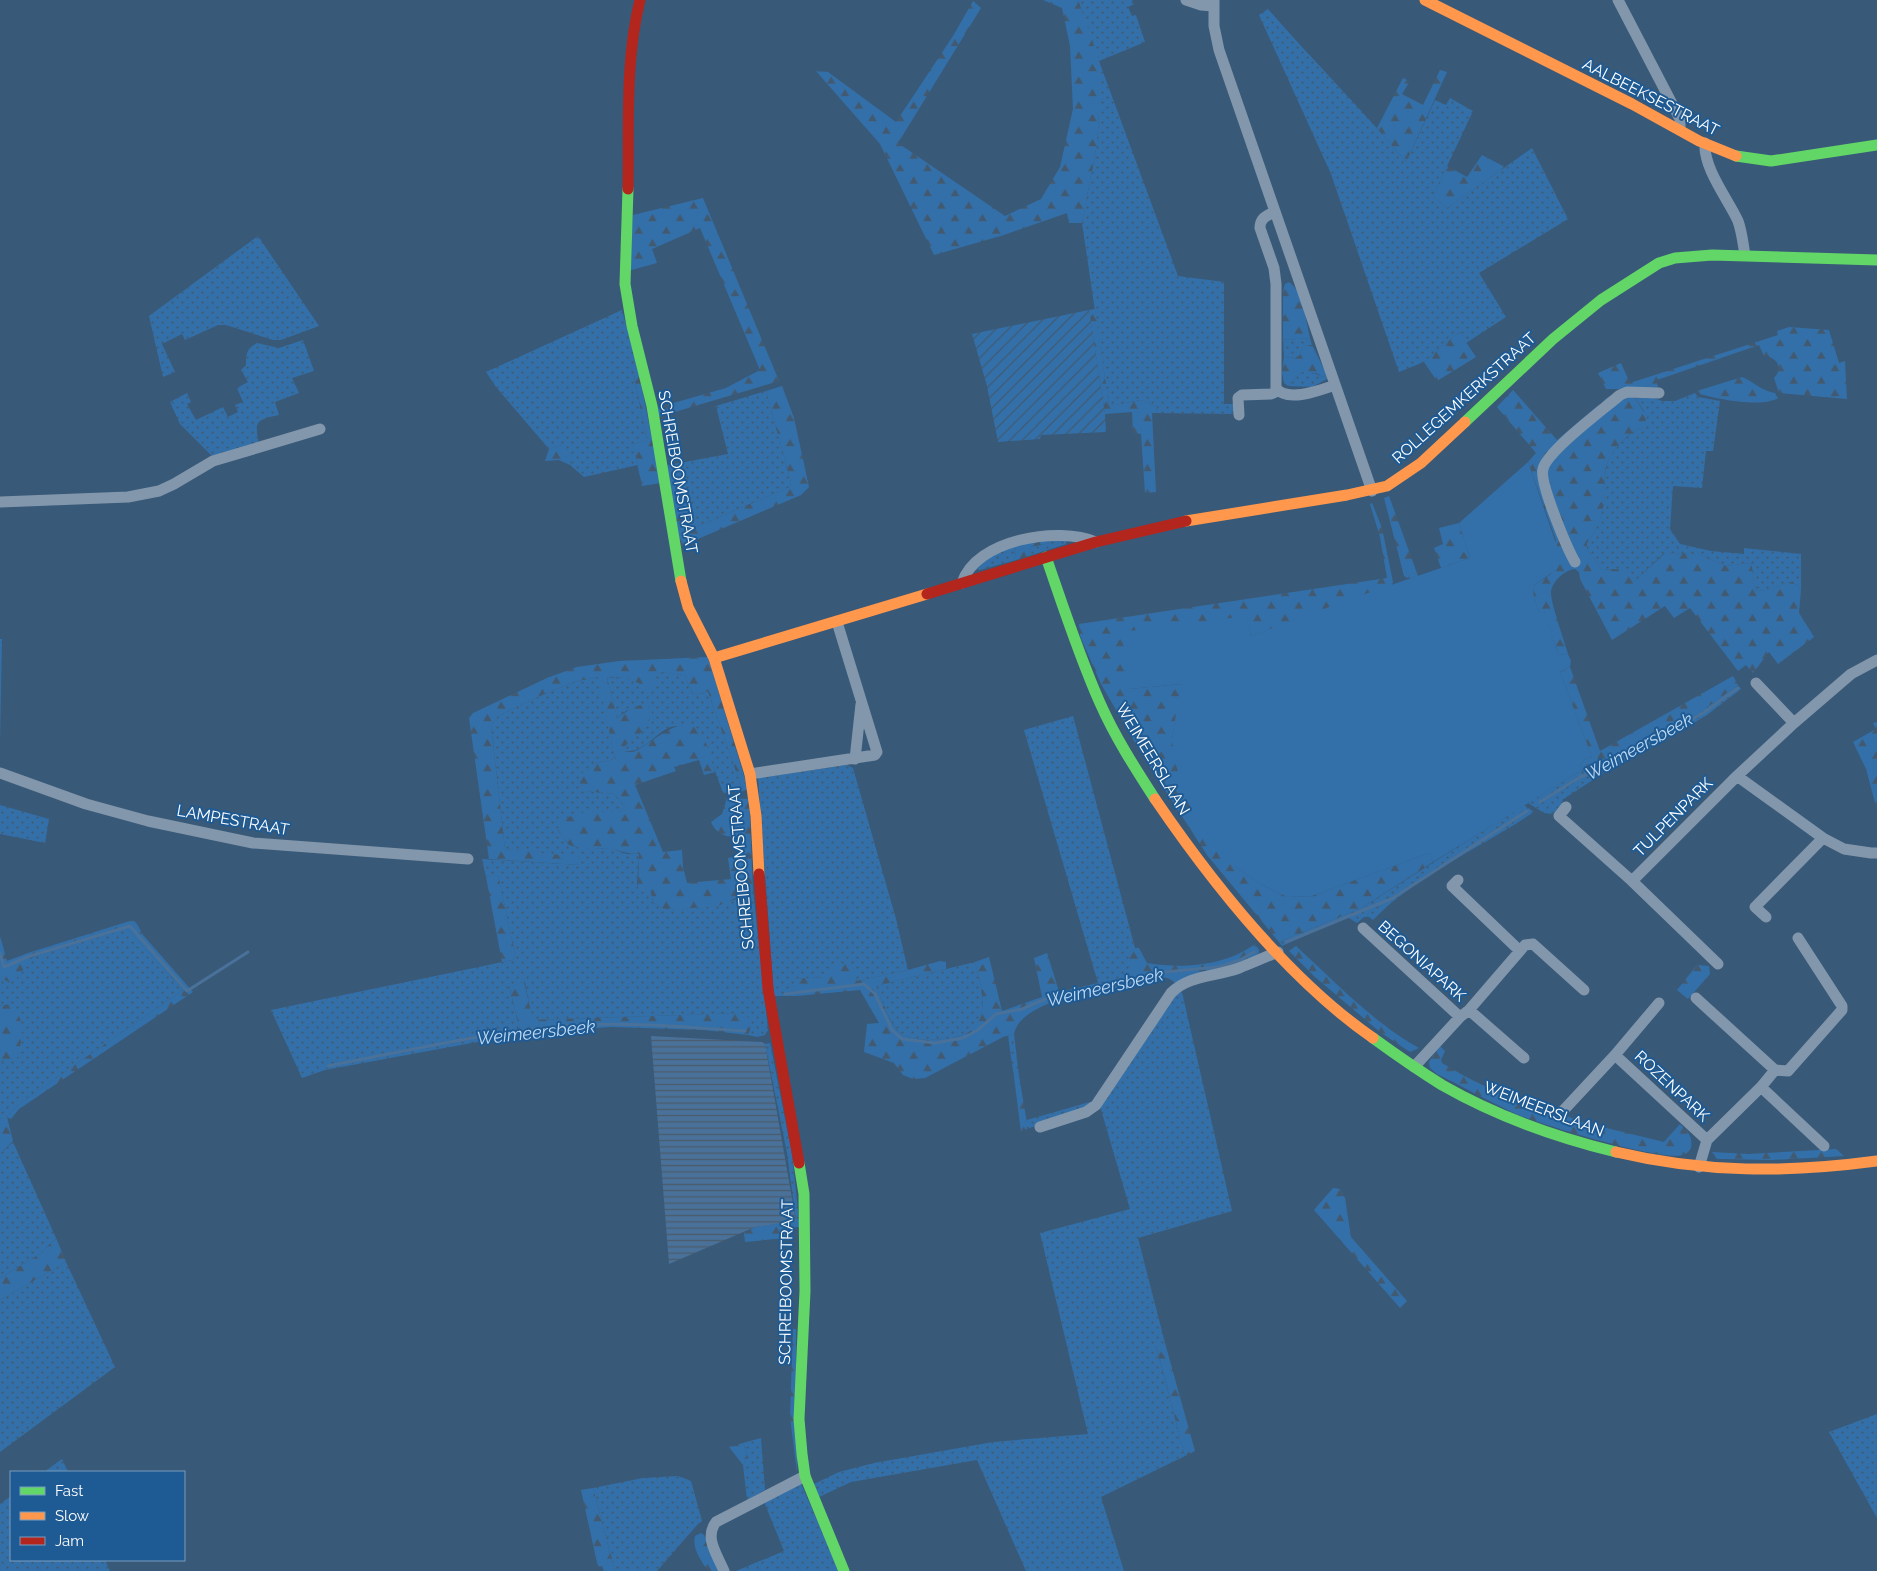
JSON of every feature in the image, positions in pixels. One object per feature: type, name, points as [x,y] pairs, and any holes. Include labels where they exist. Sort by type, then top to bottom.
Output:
[{"type":"street","name":"SCHREIBOOMSTRAAT","points":[[640,0],[633,28],[631,58],[625,284],[632,326],[652,406],[681,580],[688,607],[714,658],[750,774],[756,816],[768,989],[804,1194],[805,1291],[799,1418],[805,1476],[844,1571]]},
{"type":"street","points":[[1186,0],[1201,5],[1214,3],[1214,26],[1218,44],[1274,212],[1372,490]]},
{"type":"street","name":"AALBEEKSESTRAAT","points":[[1425,0],[1705,143],[1741,158],[1763,161],[1877,145]]},
{"type":"street","points":[[1618,0],[1680,119],[1680,129]]},
{"type":"street","points":[[1705,143],[1704,151],[1711,171],[1741,228],[1746,255]]},
{"type":"street","points":[[1274,212],[1263,217],[1260,222],[1260,228],[1274,268],[1276,284],[1276,388],[1278,392]]},
{"type":"street","name":"ROLLEGEMKERKSTRAAT","points":[[714,658],[1096,542],[1192,520],[1387,486],[1421,463],[1553,339],[1601,300],[1659,263],[1675,258],[1712,255],[1877,260]]},
{"type":"street","points":[[1274,268],[1292,262]]},
{"type":"street","points":[[1239,415],[1238,398],[1242,395],[1278,392],[1310,394],[1335,385]]},
{"type":"street","points":[[1575,562],[1545,488],[1542,469],[1553,453],[1620,396],[1627,392],[1659,393]]},
{"type":"street","points":[[0,502],[144,495],[174,484],[214,461],[320,429]]},
{"type":"street","name":"ROLLEGEMKERKSTRAAT","points":[[962,583],[964,575],[978,559],[991,550],[1026,538],[1084,537],[1096,542]]},
{"type":"street","name":"WEIMEERSLAAN","points":[[1046,557],[1080,656],[1116,733],[1148,788],[1213,878],[1278,952],[1326,1002],[1375,1040],[1414,1067],[1496,1112],[1601,1149],[1699,1167],[1744,1170],[1796,1169],[1877,1161]]},
{"type":"street","points":[[750,774],[855,759],[875,755],[877,752],[837,622]]},
{"type":"street","name":"TULPENPARK","points":[[1632,881],[1794,723],[1852,674],[1877,660]]},
{"type":"street","points":[[1756,683],[1794,723]]},
{"type":"street","points":[[855,759],[861,700]]},
{"type":"street","name":"LAMPESTRAAT","points":[[0,773],[95,807],[148,821],[253,843],[468,858]]},
{"type":"street","name":"TULPENPARK","points":[[1738,776],[1823,838],[1844,849],[1871,853],[1877,852]]},
{"type":"street","name":"TULPENPARK","points":[[1566,807],[1558,816],[1632,881],[1718,964]]},
{"type":"street","points":[[1766,917],[1756,907],[1823,838]]},
{"type":"street","points":[[1458,880],[1452,886],[1520,951],[1525,945],[1533,944],[1584,990]]},
{"type":"street","name":"BEGONIAPARK","points":[[1363,928],[1464,1013],[1524,1058]]},
{"type":"street","name":"ROZENPARK","points":[[1699,1167],[1706,1140],[1761,1087],[1775,1070],[1788,1071],[1842,1010],[1842,1006],[1798,938]]},
{"type":"street","name":"BEGONIAPARK","points":[[1414,1067],[1520,951]]},
{"type":"street","points":[[1040,1127],[1086,1112],[1096,1105],[1171,993],[1178,986],[1195,979],[1238,968],[1278,952]]},
{"type":"street","points":[[1696,998],[1775,1070]]},
{"type":"street","name":"ROZENPARK","points":[[1561,1113],[1615,1055],[1659,1003]]},
{"type":"street","name":"ROZENPARK","points":[[1615,1055],[1706,1140]]},
{"type":"street","points":[[1761,1087],[1824,1146]]},
{"type":"street","points":[[724,1571],[710,1537],[710,1530],[716,1522],[805,1476]]},
{"type":"green space","points":[[1043,0],[1078,0],[1099,60],[1097,144],[1082,223],[1069,223],[1067,213],[1004,235],[934,255],[880,144],[816,71],[828,72],[896,122],[953,36],[973,1],[981,8],[898,143],[1005,216],[1041,199],[1060,167],[1073,109],[1070,46],[1062,8]]},
{"type":"green space","points":[[1078,0],[1132,0],[1134,4],[1128,7],[1132,16],[1136,15],[1145,42],[1099,61],[1178,276],[1224,282],[1224,404],[1234,404],[1234,414],[1156,413],[1157,407],[1141,400],[1109,406],[1082,223],[1097,144],[1099,113],[1082,11]]},
{"type":"green space","points":[[1268,9],[1406,162],[1435,100],[1446,105],[1450,98],[1473,111],[1433,196],[1447,208],[1532,148],[1568,219],[1479,273],[1506,317],[1466,343],[1459,332],[1424,362],[1399,372],[1331,174],[1259,15]]},
{"type":"green space","points":[[1440,70],[1447,72],[1406,162],[1377,128],[1403,78],[1410,81],[1402,94],[1423,105]]},
{"type":"green space","points":[[1482,155],[1505,167],[1447,208],[1433,196],[1447,166],[1467,177]]},
{"type":"green space","points":[[703,198],[779,381],[658,417],[656,408],[726,388],[760,370],[700,228],[652,249],[657,263],[628,271],[633,215]]},
{"type":"green space","points":[[258,236],[319,326],[281,340],[273,340],[226,325],[218,325],[185,340],[182,334],[162,344],[175,372],[163,377],[149,316]]},
{"type":"green space","points":[[1289,282],[1301,300],[1310,338],[1283,340],[1283,291],[1285,284]]},
{"type":"green space","points":[[1095,309],[1109,406],[1141,400],[1157,407],[1156,413],[1152,413],[1156,492],[1145,493],[1141,434],[1133,433],[1132,412],[1105,414],[1089,310]]},
{"type":"green space","points":[[622,310],[639,374],[634,376],[647,440],[633,444],[638,465],[584,477],[570,465],[571,461],[562,445],[549,449],[496,387],[486,372]]},
{"type":"green space","points":[[1089,310],[1106,432],[1041,435],[1040,439],[998,442],[987,386],[972,334]]},
{"type":"green space","points":[[1789,327],[1829,330],[1839,363],[1845,361],[1847,399],[1779,393],[1774,378],[1779,367],[1778,364],[1772,358],[1764,356],[1759,345],[1657,380],[1658,389],[1606,389],[1598,373],[1621,363],[1630,383],[1778,335],[1777,331]]},
{"type":"green space","points":[[1459,332],[1476,357],[1437,381],[1424,362]]},
{"type":"green space","points":[[1310,338],[1312,345],[1303,346],[1300,355],[1296,358],[1284,357],[1283,340]]},
{"type":"green space","points":[[303,340],[314,371],[292,378],[299,393],[275,402],[279,415],[258,423],[259,445],[213,457],[180,424],[170,402],[187,393],[191,402],[187,404],[196,420],[223,407],[228,417],[238,412],[235,405],[243,402],[237,388],[248,382],[241,370],[246,365],[247,355],[251,347],[257,343],[279,348]]},
{"type":"green space","points":[[1312,345],[1327,375],[1323,377],[1316,373],[1302,372],[1288,386],[1284,383],[1282,372],[1284,357],[1296,358],[1300,355],[1303,346]]},
{"type":"green space","points":[[1309,371],[1323,377],[1327,375],[1327,379],[1312,387],[1288,386],[1302,372]]},
{"type":"green space","points":[[639,374],[661,483],[642,486],[633,444],[647,440],[634,375]]},
{"type":"green space","points":[[1742,377],[1775,393],[1778,398],[1762,402],[1740,402],[1700,394],[1697,391]]},
{"type":"green space","points":[[782,386],[794,418],[809,487],[801,495],[679,547],[667,465],[674,464],[687,531],[790,487],[791,482],[766,391]]},
{"type":"green space","points":[[1513,390],[1557,440],[1608,397],[1633,395],[1647,417],[1642,426],[1626,437],[1615,449],[1606,467],[1602,513],[1587,543],[1587,549],[1602,570],[1620,569],[1636,580],[1665,553],[1699,554],[1726,566],[1750,563],[1757,591],[1772,589],[1790,582],[1801,589],[1799,613],[1814,637],[1778,664],[1769,652],[1753,673],[1746,665],[1738,671],[1690,608],[1674,618],[1665,606],[1612,640],[1580,579],[1579,572],[1575,569],[1567,571],[1560,577],[1554,584],[1551,592],[1555,613],[1568,654],[1558,655],[1544,611],[1539,613],[1534,598],[1533,586],[1551,574],[1556,540],[1528,462],[1536,453],[1497,407]]},
{"type":"green space","points":[[766,391],[791,482],[790,487],[687,531],[674,464],[728,454],[716,406]]},
{"type":"green space","points":[[1695,393],[1698,397],[1720,401],[1713,451],[1706,451],[1702,488],[1673,486],[1670,529],[1680,544],[1711,551],[1744,554],[1744,548],[1801,554],[1801,589],[1790,582],[1772,589],[1757,591],[1750,563],[1726,566],[1699,554],[1664,553],[1636,580],[1613,569],[1602,570],[1587,549],[1587,543],[1602,513],[1605,473],[1610,456],[1617,447],[1640,427],[1644,411],[1633,395],[1649,396],[1662,401],[1675,401]]},
{"type":"green space","points":[[562,445],[570,454],[570,465],[559,460],[545,461],[549,449]]},
{"type":"green space","points":[[1528,462],[1561,558],[1557,569],[1533,586],[1534,598],[1539,613],[1544,610],[1558,655],[1568,654],[1571,661],[1570,667],[1560,672],[1592,757],[1585,759],[1580,766],[1582,770],[1433,862],[1429,853],[1312,896],[1287,897],[1257,882],[1236,867],[1203,828],[1184,796],[1174,756],[1172,738],[1181,684],[1129,689],[1122,632],[1246,616],[1251,636],[1470,558],[1459,523]]},
{"type":"green space","points":[[1389,496],[1418,576],[1409,579],[1404,576],[1384,498]]},
{"type":"green space","points":[[1372,503],[1382,528],[1393,582],[1392,585],[1251,636],[1246,617],[1129,689],[1182,684],[1172,738],[1236,867],[1257,882],[1287,897],[1312,896],[1429,853],[1433,862],[1361,908],[1279,942],[1207,855],[1140,751],[1101,684],[1080,636],[1079,624],[1387,578],[1380,537],[1370,504]]},
{"type":"green space","points":[[1459,523],[1470,558],[1441,568],[1434,548],[1443,544],[1439,528]]},
{"type":"green space","points":[[1050,539],[1066,541],[1066,544],[1032,555],[1030,547],[1051,543]]},
{"type":"green space","points":[[1050,539],[1051,543],[1030,547],[1032,555],[1016,560],[1015,544]]},
{"type":"green space","points":[[1015,544],[1016,560],[980,570],[977,569],[980,562]]},
{"type":"green space","points":[[0,639],[2,639],[0,742]]},
{"type":"green space","points":[[708,657],[748,789],[743,791],[708,691],[696,695],[693,694],[684,675],[659,672],[655,679],[655,688],[649,691],[629,679],[607,678],[617,718],[634,707],[646,704],[652,713],[646,728],[625,746],[624,751],[634,752],[677,726],[685,725],[693,726],[700,732],[709,751],[715,772],[704,775],[699,760],[674,767],[676,771],[635,785],[663,852],[682,850],[683,867],[687,883],[731,879],[728,858],[744,855],[742,836],[724,835],[711,822],[722,814],[727,798],[749,799],[753,890],[718,906],[669,910],[659,907],[653,902],[651,892],[641,892],[638,890],[639,854],[611,849],[576,847],[569,844],[562,836],[558,830],[560,822],[568,817],[589,812],[619,812],[625,806],[614,794],[586,791],[580,787],[579,776],[593,764],[615,759],[598,677],[577,681],[544,694],[498,716],[491,726],[505,849],[580,857],[580,865],[489,859],[469,718],[473,713],[547,678],[577,667],[619,661]]},
{"type":"green space","points":[[1570,667],[1600,751],[1733,676],[1738,685],[1692,718],[1585,775],[1580,766],[1585,759],[1592,757],[1560,672]]},
{"type":"green space","points":[[658,672],[684,675],[693,694],[696,695],[708,691],[743,791],[723,793],[702,735],[682,727],[670,727],[645,745],[632,751],[624,751],[624,746],[646,728],[627,710],[617,718],[607,678],[625,677],[655,688],[655,679]]},
{"type":"green space","points":[[599,677],[615,759],[593,764],[586,791],[614,794],[625,806],[619,812],[605,812],[558,830],[569,845],[612,849],[627,854],[639,854],[637,884],[641,892],[651,892],[653,902],[659,907],[669,910],[734,900],[753,890],[768,1030],[765,1035],[757,1037],[748,1035],[751,1027],[741,1013],[532,1020],[525,982],[509,986],[521,1034],[325,1070],[302,1078],[271,1010],[513,960],[515,954],[498,875],[486,877],[482,859],[580,865],[580,858],[505,849],[491,725],[498,716],[544,694],[577,681]]},
{"type":"green space","points":[[1738,685],[1741,689],[1707,715],[1602,774],[1562,800],[1564,803],[1553,814],[1544,813],[1528,803],[1582,770],[1585,775],[1688,720]]},
{"type":"green space","points":[[1073,716],[1135,948],[1129,953],[1129,975],[1121,977],[1122,987],[1061,998],[1060,992],[1098,983],[1024,730]]},
{"type":"green space","points":[[1877,722],[1877,810],[1866,769],[1853,742],[1876,729],[1873,723]]},
{"type":"green space","points":[[847,765],[853,768],[896,919],[908,970],[857,981],[825,977],[795,979],[797,996],[774,996],[758,778]]},
{"type":"green space","points":[[0,805],[49,819],[45,843],[0,834]]},
{"type":"green space","points":[[1524,805],[1534,812],[1430,875],[1373,920],[1369,917],[1364,917],[1357,923],[1349,918],[1345,918],[1282,946],[1279,942],[1363,907]]},
{"type":"green space","points":[[498,875],[515,954],[513,960],[502,962],[486,877]]},
{"type":"green space","points":[[133,920],[143,935],[193,992],[19,1109],[11,1119],[7,1117],[13,1141],[0,1154],[0,1119],[6,1117],[23,1101],[183,990],[126,928],[33,957],[16,979],[10,983],[0,977],[0,936],[7,961]]},
{"type":"green space","points":[[126,928],[183,990],[23,1101],[6,1117],[0,1119],[0,1061],[4,1061],[21,1022],[2,1005],[0,1006],[0,977],[3,978],[33,957]]},
{"type":"green space","points":[[1255,944],[1259,950],[1258,956],[1175,983],[1162,977],[1137,985],[1122,987],[1121,976],[1129,975],[1129,953],[1135,948],[1139,948],[1147,963],[1175,966],[1217,961],[1231,957]]},
{"type":"green space","points":[[1296,946],[1371,1014],[1419,1048],[1410,1052],[1380,1032],[1315,977],[1289,951]]},
{"type":"green space","points":[[1047,953],[1061,998],[1026,1016],[1016,1027],[1014,1034],[1003,1037],[925,1078],[913,1079],[903,1075],[894,1063],[864,1052],[867,1024],[879,1023],[860,990],[797,996],[794,979],[825,977],[829,971],[846,964],[854,970],[857,981],[940,961],[946,962],[946,969],[876,986],[897,1031],[915,1039],[937,1040],[961,1036],[978,1023],[982,1014],[983,1004],[975,962],[989,957],[1002,1011],[1042,997],[1034,958]]},
{"type":"green space","points":[[975,962],[983,1004],[982,1014],[978,1023],[971,1031],[959,1037],[921,1040],[910,1038],[897,1030],[890,1019],[876,986]]},
{"type":"green space","points":[[1697,965],[1709,966],[1710,974],[1688,999],[1677,990]]},
{"type":"green space","points":[[524,982],[533,1020],[741,1013],[750,1019],[751,1027],[748,1035],[704,1030],[611,1027],[521,1034],[509,985]]},
{"type":"green space","points":[[1181,988],[1232,1211],[1138,1238],[1165,1343],[1156,1346],[1185,1456],[1101,1497],[1124,1571],[1026,1571],[977,1460],[851,1482],[819,1497],[814,1484],[839,1472],[874,1463],[993,1442],[1088,1434],[1040,1233],[1130,1209],[1100,1106],[1174,994]]},
{"type":"green space","points":[[9,1004],[19,1015],[21,1022],[20,1045],[17,1059],[0,1061],[0,1006]]},
{"type":"green space","points":[[1014,1034],[1019,1076],[1014,1077],[1008,1036]]},
{"type":"green space","points":[[770,1043],[792,1154],[799,1220],[796,1221],[787,1153],[765,1044]]},
{"type":"green space","points":[[1440,1046],[1445,1051],[1441,1060],[1442,1063],[1481,1084],[1522,1102],[1550,1113],[1551,1110],[1582,1122],[1664,1142],[1680,1124],[1691,1137],[1691,1148],[1683,1155],[1671,1156],[1651,1153],[1549,1126],[1516,1114],[1437,1074],[1430,1068],[1429,1062]]},
{"type":"green space","points":[[1019,1076],[1027,1123],[1027,1129],[1021,1132],[1014,1077]]},
{"type":"green space","points":[[1093,1101],[1093,1104],[1027,1129],[1027,1120]]},
{"type":"green space","points":[[13,1142],[56,1238],[40,1254],[0,1278],[0,1154]]},
{"type":"green space","points":[[1836,1149],[1844,1156],[1772,1160],[1717,1159],[1712,1152],[1748,1154]]},
{"type":"green space","points":[[1333,1188],[1340,1189],[1345,1198],[1351,1237],[1407,1301],[1400,1308],[1314,1210]]},
{"type":"green space","points":[[799,1220],[799,1227],[786,1228],[786,1238],[745,1242],[744,1233],[755,1227]]},
{"type":"green space","points":[[56,1238],[66,1262],[0,1300],[0,1278],[40,1254]]},
{"type":"green space","points":[[66,1262],[115,1367],[0,1452],[0,1300]]},
{"type":"green space","points":[[793,1329],[796,1329],[797,1473],[790,1417]]},
{"type":"green space","points":[[1165,1343],[1195,1451],[1185,1456],[1156,1345]]},
{"type":"green space","points":[[1877,1414],[1877,1518],[1829,1432]]},
{"type":"green space","points":[[761,1438],[765,1490],[747,1500],[743,1465],[746,1454],[743,1443]]},
{"type":"green space","points":[[743,1443],[746,1457],[743,1465],[729,1447]]},
{"type":"green space","points":[[62,1459],[68,1471],[45,1471]]},
{"type":"green space","points":[[678,1476],[691,1481],[702,1521],[657,1571],[615,1571],[593,1488],[643,1478]]},
{"type":"green space","points":[[801,1484],[840,1571],[736,1571],[784,1551],[765,1504],[766,1501]]},
{"type":"green space","points":[[593,1488],[615,1571],[604,1571],[602,1566],[598,1567],[581,1490]]},
{"type":"green space","points":[[10,1497],[10,1561],[105,1561],[110,1571],[0,1571],[0,1504]]},
{"type":"green space","points":[[701,1533],[704,1535],[721,1571],[708,1571],[698,1554],[694,1541],[695,1536]]},
{"type":"shaded area","points":[[651,1036],[762,1042],[765,1044],[796,1221],[755,1227],[669,1264]]},
{"type":"waterway","name":"Weimeersbeek","points":[[1540,802],[1580,777],[1606,767],[1703,713],[1738,688]]},
{"type":"waterway","name":"Weimeersbeek","points":[[1286,942],[1393,898],[1527,811]]},
{"type":"waterway","name":"Weimeersbeek","points":[[0,953],[4,967],[27,957],[130,926],[187,991],[248,952]]},
{"type":"waterway","name":"Weimeersbeek","points":[[785,994],[864,984],[875,994],[892,1030],[902,1039],[935,1043],[963,1038],[978,1030],[996,1014],[1022,1009],[1055,995],[1136,982],[1165,972],[1218,967],[1240,960],[1254,952]]},
{"type":"waterway","name":"Weimeersbeek","points":[[328,1066],[455,1041],[551,1027],[624,1024],[745,1031]]},
{"type":"traffic: fast","points":[[1736,156],[1771,161],[1877,145]]},
{"type":"traffic: fast","points":[[628,189],[625,284],[632,326],[652,406],[681,581]]},
{"type":"traffic: fast","points":[[1465,422],[1553,339],[1601,300],[1659,263],[1675,258],[1712,255],[1877,260]]},
{"type":"traffic: fast","points":[[1046,557],[1078,649],[1100,703],[1119,740],[1155,799]]},
{"type":"traffic: fast","points":[[1373,1038],[1442,1085],[1483,1106],[1571,1140],[1616,1152]]},
{"type":"traffic: fast","points":[[799,1163],[804,1194],[805,1291],[799,1419],[802,1454],[805,1476],[844,1571]]},
{"type":"traffic: slow","points":[[1425,0],[1632,104],[1699,141],[1736,156]]},
{"type":"traffic: slow","points":[[1186,521],[1347,495],[1387,486],[1421,463],[1465,422]]},
{"type":"traffic: slow","points":[[681,581],[688,607],[714,658],[750,774],[756,816],[759,874]]},
{"type":"traffic: slow","points":[[714,658],[927,594]]},
{"type":"traffic: slow","points":[[1155,799],[1227,896],[1282,959],[1311,988],[1373,1038]]},
{"type":"traffic: slow","points":[[1616,1152],[1681,1164],[1746,1169],[1811,1168],[1877,1161]]},
{"type":"traffic: jam","points":[[628,189],[630,70],[635,23],[640,0]]},
{"type":"traffic: jam","points":[[927,594],[1096,542],[1186,521]]},
{"type":"traffic: jam","points":[[759,874],[768,989],[799,1163]]}]
